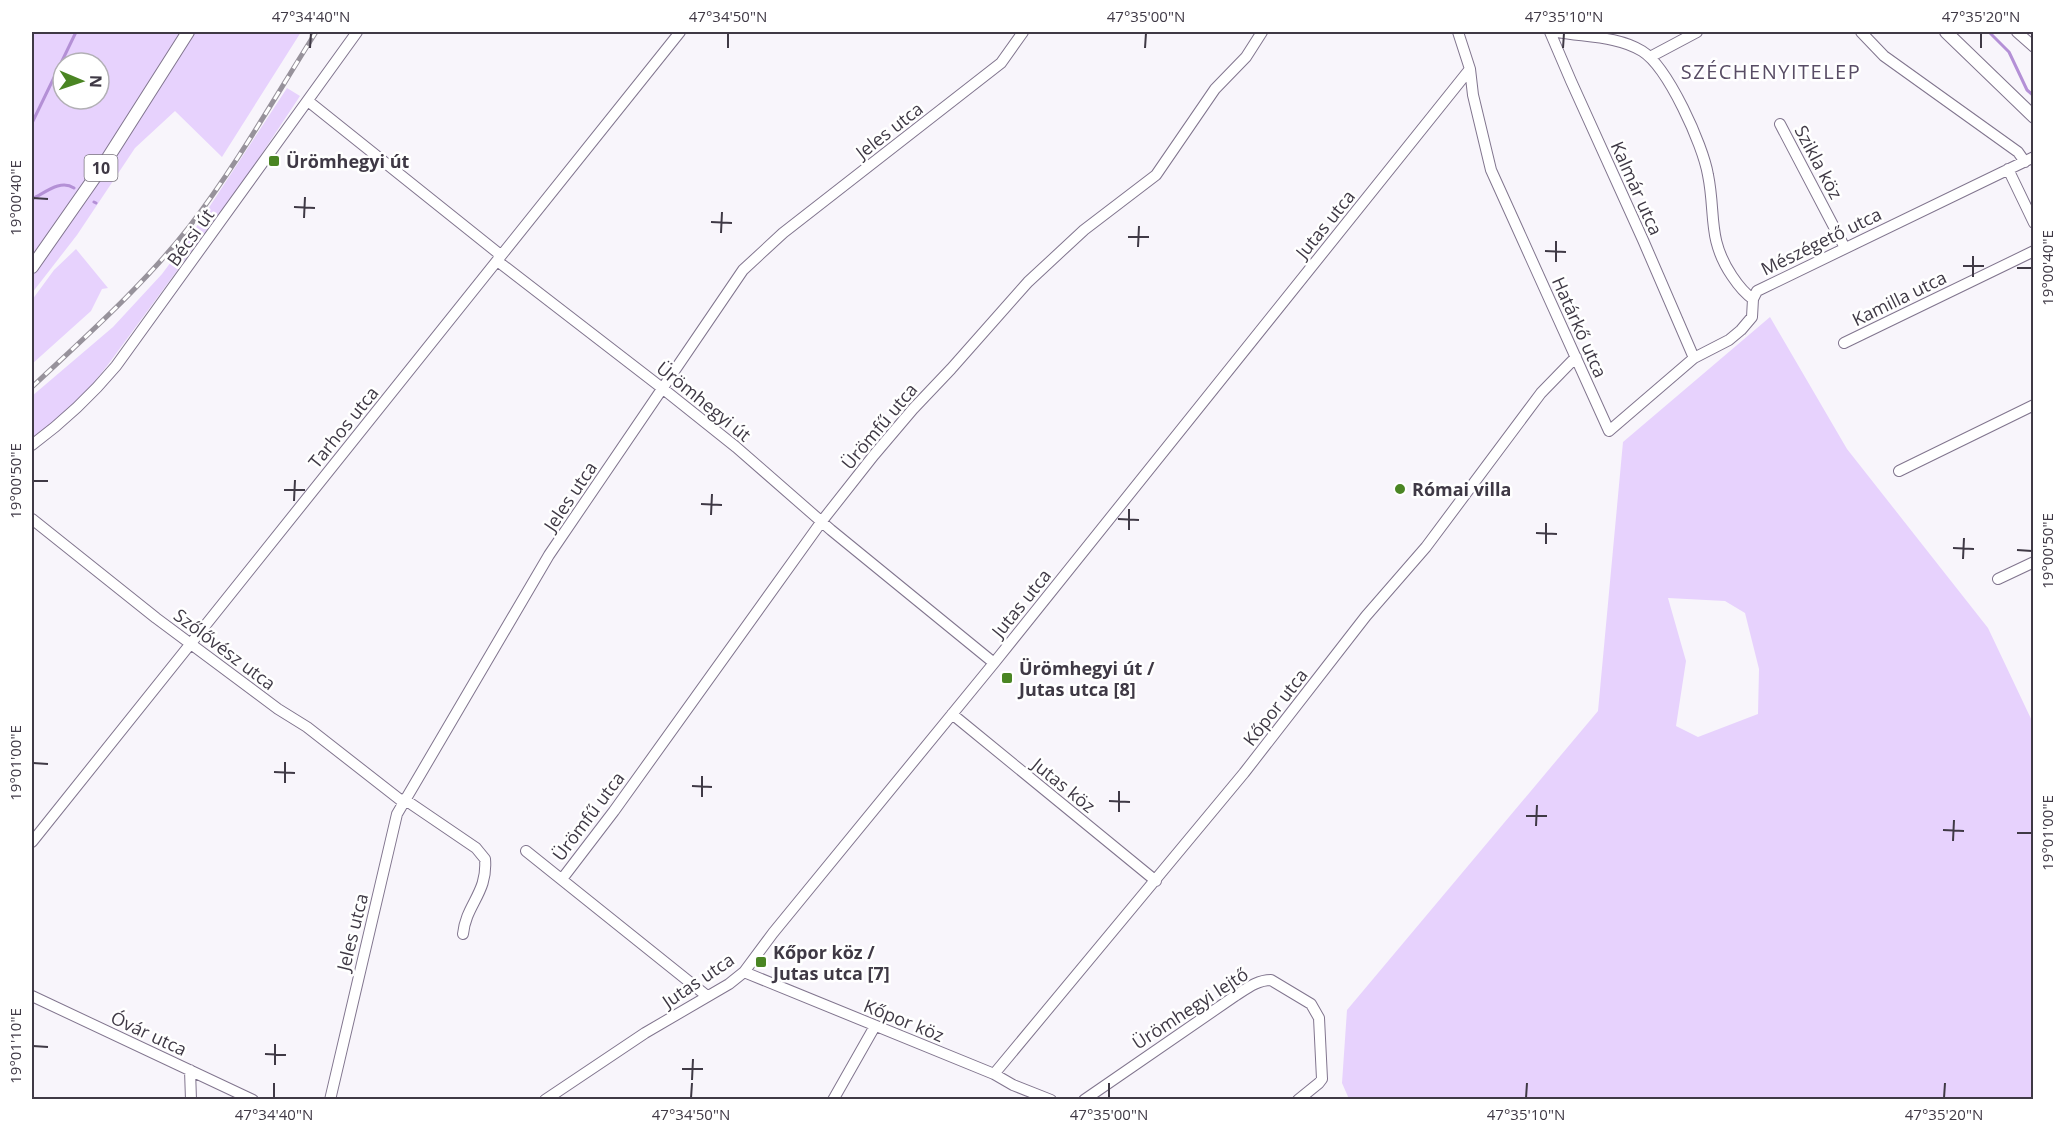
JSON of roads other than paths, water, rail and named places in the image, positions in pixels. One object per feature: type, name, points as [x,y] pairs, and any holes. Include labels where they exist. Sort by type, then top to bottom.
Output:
[{"type":"main road","name":"10","points":[[32,267],[104,164],[188,32]]},
{"type":"main road","points":[[1946,32],[2034,117]]},
{"type":"street","name":"Bécsi út","points":[[32,445],[51,432],[82,404],[111,372],[156,314],[357,32]]},
{"type":"street","name":"Tarhos utca","points":[[32,842],[520,229],[680,32]]},
{"type":"street","name":"Jeles utca","points":[[330,1100],[397,813],[549,555],[726,292],[753,259],[783,233],[994,69],[1012,49],[1023,32]]},
{"type":"street","name":"Ürömfű utca","points":[[562,879],[614,811],[822,521],[912,409],[951,369],[1028,282],[1084,230],[1156,175],[1215,89],[1246,57],[1262,32]]},
{"type":"street","name":"Határkő utca","points":[[1458,32],[1470,69],[1473,95],[1491,170],[1609,431]]},
{"type":"street","name":"Kalmár utca","points":[[1550,32],[1694,358]]},
{"type":"street","points":[[1558,32],[1630,45],[1650,57],[1675,92],[1697,142],[1708,174],[1713,230],[1720,255],[1737,283],[1753,299]]},
{"type":"street","points":[[1650,57],[1697,32]]},
{"type":"street","points":[[1861,32],[1884,56],[2029,159]]},
{"type":"street","points":[[2017,32],[2034,47]]},
{"type":"street","name":"Jutas utca","points":[[545,1100],[744,972],[773,933],[994,663],[1470,69]]},
{"type":"street","name":"Ürömhegyi út","points":[[308,101],[498,253],[500,263],[736,447],[994,663]]},
{"type":"street","name":"Szikla köz","points":[[1780,124],[1845,248]]},
{"type":"street","name":"Mészégető utca","points":[[1609,431],[1694,358],[1741,330],[1752,317],[1753,299],[1758,291],[2029,159]]},
{"type":"street","points":[[2008,169],[2034,223]]},
{"type":"street","name":"Kamilla utca","points":[[1844,344],[2034,252]]},
{"type":"street","name":"Kőpor utca","points":[[994,1074],[1291,715],[1366,616],[1418,557],[1541,393],[1576,357]]},
{"type":"street","points":[[1899,471],[2034,405]]},
{"type":"street","name":"Szőlővész utca","points":[[32,519],[278,709],[306,727],[403,800],[476,848],[485,859],[485,880],[467,914],[463,934]]},
{"type":"street","points":[[1998,579],[2034,562]]},
{"type":"street","name":"Jutas köz","points":[[952,714],[1155,881]]},
{"type":"street","points":[[526,851],[707,996]]},
{"type":"street","name":"Kőpor köz","points":[[744,972],[994,1074],[1013,1085],[1051,1100]]},
{"type":"street","name":"Ürömhegyi lejtő","points":[[1083,1100],[1259,981],[1271,980],[1311,1004],[1319,1018],[1322,1078],[1298,1100]]},
{"type":"street","name":"Óvár utca","points":[[32,996],[253,1100]]},
{"type":"street","points":[[833,1100],[875,1026]]},
{"type":"street","points":[[190,1070],[191,1100]]},
{"type":"waterway","points":[[32,123],[76,32]]},
{"type":"waterway","points":[[1989,32],[2009,52],[2027,90],[2034,96]]},
{"type":"waterway","points":[[32,199],[58,186],[74,188]]},
{"type":"railway","points":[[32,387],[153,270],[189,227],[239,156],[316,32]]},
{"type":"place","name":"Ürömhegyi út","points":[[274,161]]},
{"type":"place","name":"Római villa","points":[[1400,489]]},
{"type":"place","name":"Ürömhegyi út / Jutas utca [8]","points":[[1007,678]]},
{"type":"place","name":"Kőpor köz / Jutas utca [7]","points":[[761,962]]},
{"type":"district","name":"SZÉCHENYITELEP","points":[[1771,71]]}]
